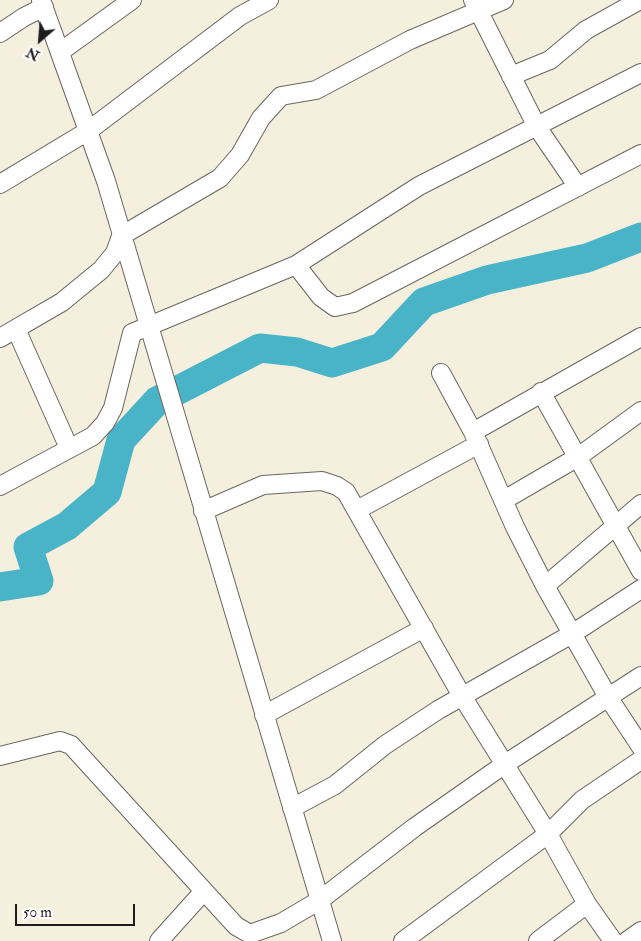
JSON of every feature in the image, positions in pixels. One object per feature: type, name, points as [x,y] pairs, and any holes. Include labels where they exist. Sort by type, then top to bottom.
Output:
[{"type":"street","points":[[60,52],[132,0]]},
{"type":"street","points":[[0,184],[88,131],[240,16],[269,0]]},
{"type":"street","points":[[0,338],[62,302],[101,270],[115,254],[121,236],[220,178],[240,155],[261,118],[281,96],[316,90],[476,6],[504,0]]},
{"type":"street","points":[[511,76],[550,60],[586,30],[640,0]]},
{"type":"street","points":[[0,34],[43,4],[106,181],[332,941]]},
{"type":"street","points":[[476,6],[537,127],[578,187]]},
{"type":"street","points":[[0,486],[93,436],[105,422],[113,408],[132,333],[149,328],[296,265],[419,186],[641,73]]},
{"type":"street","points":[[296,265],[321,297],[335,307],[353,303],[641,154]]},
{"type":"street","points":[[16,328],[69,448]]},
{"type":"street","points":[[357,510],[476,438],[541,392],[641,337]]},
{"type":"street","points":[[441,373],[476,438],[545,586],[608,697],[641,746]]},
{"type":"street","points":[[541,392],[641,571]]},
{"type":"street","points":[[504,500],[578,458],[641,411]]},
{"type":"street","points":[[203,511],[263,485],[322,481],[338,486],[346,492],[462,696],[548,834],[587,904],[613,941]]},
{"type":"street","points":[[545,586],[641,504]]},
{"type":"street","points":[[292,808],[335,785],[385,745],[462,696],[572,634],[641,589]]},
{"type":"street","points":[[264,715],[424,628]]},
{"type":"street","points":[[0,756],[60,742],[71,745],[236,926],[250,934],[281,923],[320,900],[415,827],[505,764],[641,676]]},
{"type":"street","points":[[403,941],[548,834],[582,800],[641,760]]},
{"type":"street","points":[[159,941],[204,892]]},
{"type":"street","points":[[538,941],[587,904]]},
{"type":"street","points":[[627,941],[641,931]]},
{"type":"waterway","points":[[0,587],[39,581],[28,547],[67,526],[107,492],[121,440],[157,401],[260,348],[297,352],[332,363],[382,347],[424,302],[487,280],[587,258],[641,237]]}]
